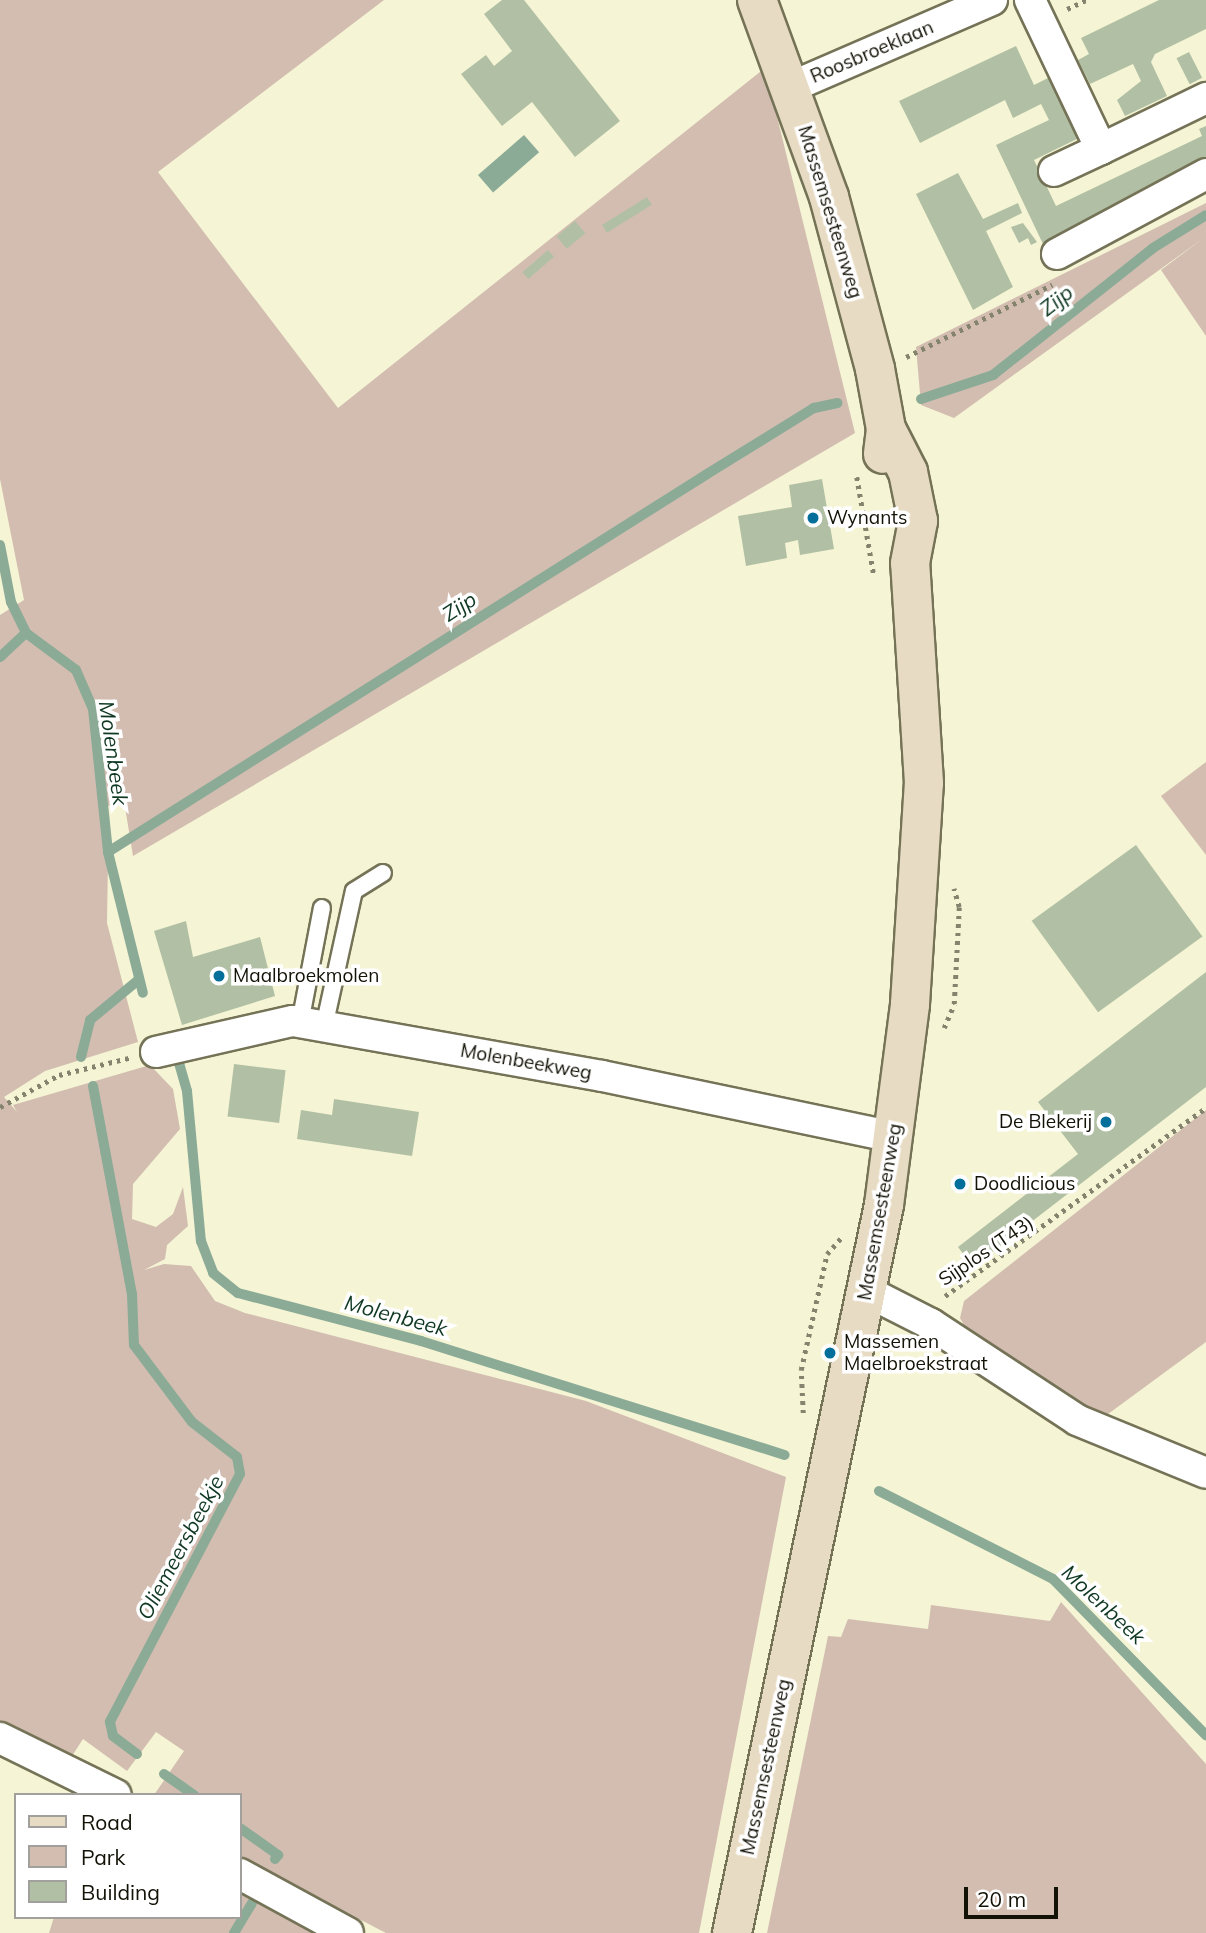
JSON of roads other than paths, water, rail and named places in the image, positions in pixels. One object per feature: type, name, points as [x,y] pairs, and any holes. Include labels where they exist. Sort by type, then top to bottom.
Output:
[{"type":"main road","name":"Massemsesteenweg","points":[[732,1933],[866,1291],[895,1137],[924,783],[910,563],[898,546],[883,455],[886,429],[875,369],[829,197],[757,0]]},
{"type":"street","name":"Roosbroeklaan","points":[[791,87],[992,0]]},
{"type":"street","points":[[1030,0],[1101,149]]},
{"type":"street","points":[[1054,171],[1206,98]]},
{"type":"street","points":[[1056,254],[1206,174]]},
{"type":"street","name":"Molenbeekweg","points":[[156,1052],[312,1025],[895,1137]]},
{"type":"street","points":[[866,1291],[916,1316],[1077,1420],[1206,1473]]},
{"type":"street","points":[[0,1738],[112,1793]]},
{"type":"street","points":[[242,1875],[348,1933]]},
{"type":"lane","points":[[312,1025],[354,891],[383,873]]},
{"type":"lane","points":[[312,1025],[321,908]]},
{"type":"waterway","name":"Zijp","points":[[921,399],[993,375],[1153,248],[1206,215]]},
{"type":"waterway","name":"Zijp","points":[[108,852],[814,408],[837,403]]},
{"type":"waterway","name":"Molenbeek","points":[[0,545],[11,602],[26,633],[76,670],[93,709],[108,852],[143,993]]},
{"type":"waterway","points":[[0,657],[26,633]]},
{"type":"waterway","name":"Oliemeersbeekje","points":[[81,1057],[90,1020],[137,981]]},
{"type":"waterway","name":"Molenbeek","points":[[177,1056],[187,1091],[201,1241],[213,1273],[238,1293],[421,1341],[785,1455]]},
{"type":"waterway","name":"Oliemeersbeekje","points":[[93,1086],[132,1294],[134,1345],[192,1422],[237,1457],[240,1474],[110,1722],[113,1736],[137,1754]]},
{"type":"waterway","name":"Molenbeek","points":[[879,1491],[1053,1579],[1206,1735]]},
{"type":"waterway","name":"Oliemeersbeekje","points":[[164,1774],[191,1793]]},
{"type":"waterway","name":"Oliemeersbeekje","points":[[242,1829],[278,1855],[275,1859]]},
{"type":"waterway","name":"Oliemeersbeekje","points":[[234,1933],[252,1903]]},
{"type":"place","name":"Wynants","points":[[813,518]]},
{"type":"place","name":"Maalbroekmolen","points":[[219,976]]},
{"type":"place","name":"De Blekerij","points":[[1106,1122]]},
{"type":"place","name":"Doodlicious","points":[[960,1184]]},
{"type":"place","name":"Massemen Maelbroekstraat","points":[[830,1353]]}]
